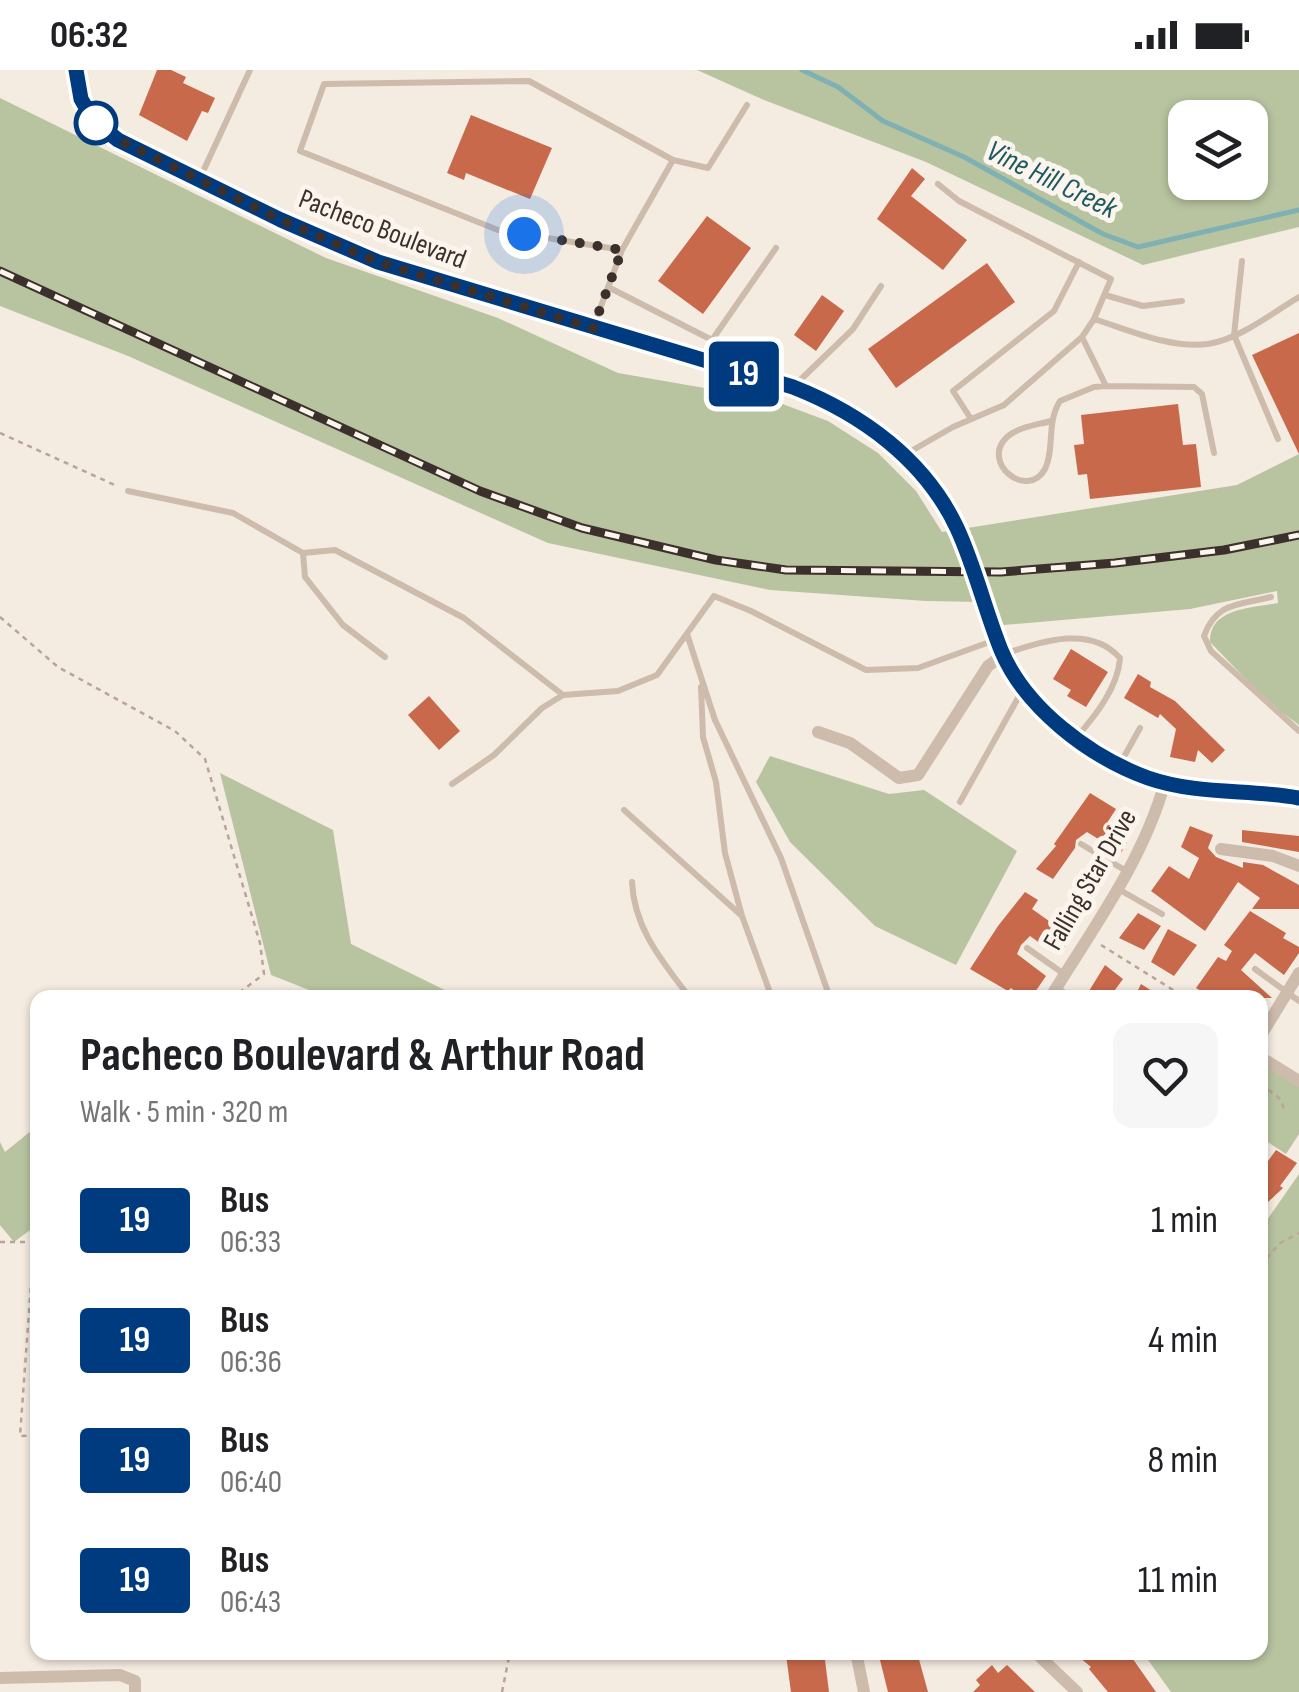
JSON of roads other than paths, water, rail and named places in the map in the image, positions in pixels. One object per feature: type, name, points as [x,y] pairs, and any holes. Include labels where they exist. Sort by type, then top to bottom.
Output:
[{"type":"main road","name":"Pacheco Boulevard","points":[[76,70],[81,99],[94,121],[118,140],[378,262],[793,387],[830,402],[906,454],[933,488],[957,528],[1000,647],[1024,688],[1056,722],[1120,765],[1165,782],[1203,791],[1299,798]]},
{"type":"street","points":[[818,732],[850,743],[899,778],[918,775],[1000,647]]},
{"type":"street","name":"Falling Star Drive","points":[[1054,990],[1128,872],[1149,832],[1165,782]]},
{"type":"street","points":[[1220,849],[1273,856],[1299,866]]},
{"type":"street","points":[[1268,1027],[1293,998],[1299,973]]},
{"type":"street","points":[[1268,1062],[1299,1081]]},
{"type":"street","points":[[858,1660],[864,1692]]},
{"type":"street","points":[[1042,1660],[1076,1692]]},
{"type":"street","points":[[0,1678],[120,1674],[134,1681],[135,1692]]},
{"type":"lane","points":[[199,180],[250,70]]},
{"type":"lane","points":[[622,250],[498,230],[300,150],[324,84],[528,81],[673,160],[708,168],[747,105]]},
{"type":"lane","points":[[593,328],[622,250],[673,160]]},
{"type":"lane","points":[[906,454],[1004,406],[1082,337],[1112,279],[960,201],[938,184]]},
{"type":"lane","points":[[608,287],[712,340],[776,248]]},
{"type":"lane","points":[[1242,261],[1234,335],[1278,440]]},
{"type":"lane","points":[[971,419],[953,391],[1054,311],[1079,262]]},
{"type":"lane","points":[[793,387],[853,329],[881,286]]},
{"type":"lane","points":[[1104,295],[1142,306],[1182,301]]},
{"type":"lane","points":[[1094,319],[1172,342],[1208,344],[1234,335],[1299,297]]},
{"type":"lane","points":[[1082,337],[1106,386]]},
{"type":"lane","points":[[1051,421],[1017,430],[1004,439],[1001,468],[1009,477],[1023,481],[1036,478],[1046,468],[1051,421],[1060,401],[1094,387],[1194,387],[1206,401],[1214,453]]},
{"type":"lane","points":[[128,490],[232,512],[302,553],[335,550],[464,618],[564,694]]},
{"type":"lane","points":[[302,553],[305,577],[343,625],[385,657]]},
{"type":"lane","points":[[452,784],[494,755],[542,708],[564,694],[618,691],[657,674],[714,596],[751,610],[866,670],[918,668],[1000,647],[1048,640],[1082,638],[1113,650],[1120,658],[1120,669],[1097,713],[1076,738]]},
{"type":"lane","points":[[1271,597],[1220,610],[1210,619],[1204,636],[1211,650],[1299,731]]},
{"type":"lane","points":[[687,633],[715,720],[781,858],[827,990]]},
{"type":"lane","points":[[700,675],[704,737],[716,782],[725,853],[742,916],[769,990]]},
{"type":"lane","points":[[960,802],[1024,688]]},
{"type":"lane","points":[[1120,765],[1140,728]]},
{"type":"lane","points":[[624,810],[742,916]]},
{"type":"lane","points":[[1082,844],[1128,872]]},
{"type":"lane","points":[[632,882],[640,926],[684,990]]},
{"type":"lane","points":[[1118,888],[1162,914]]},
{"type":"lane","points":[[1027,948],[1064,974]]},
{"type":"lane","points":[[1255,969],[1293,998]]},
{"type":"waterway","name":"Vine Hill Creek","points":[[802,70],[838,87],[883,121],[964,157],[1103,234],[1138,247],[1299,210]]},
{"type":"railway","points":[[0,271],[480,491],[582,528],[716,560],[786,570],[1001,572],[1224,550],[1299,535]]}]
